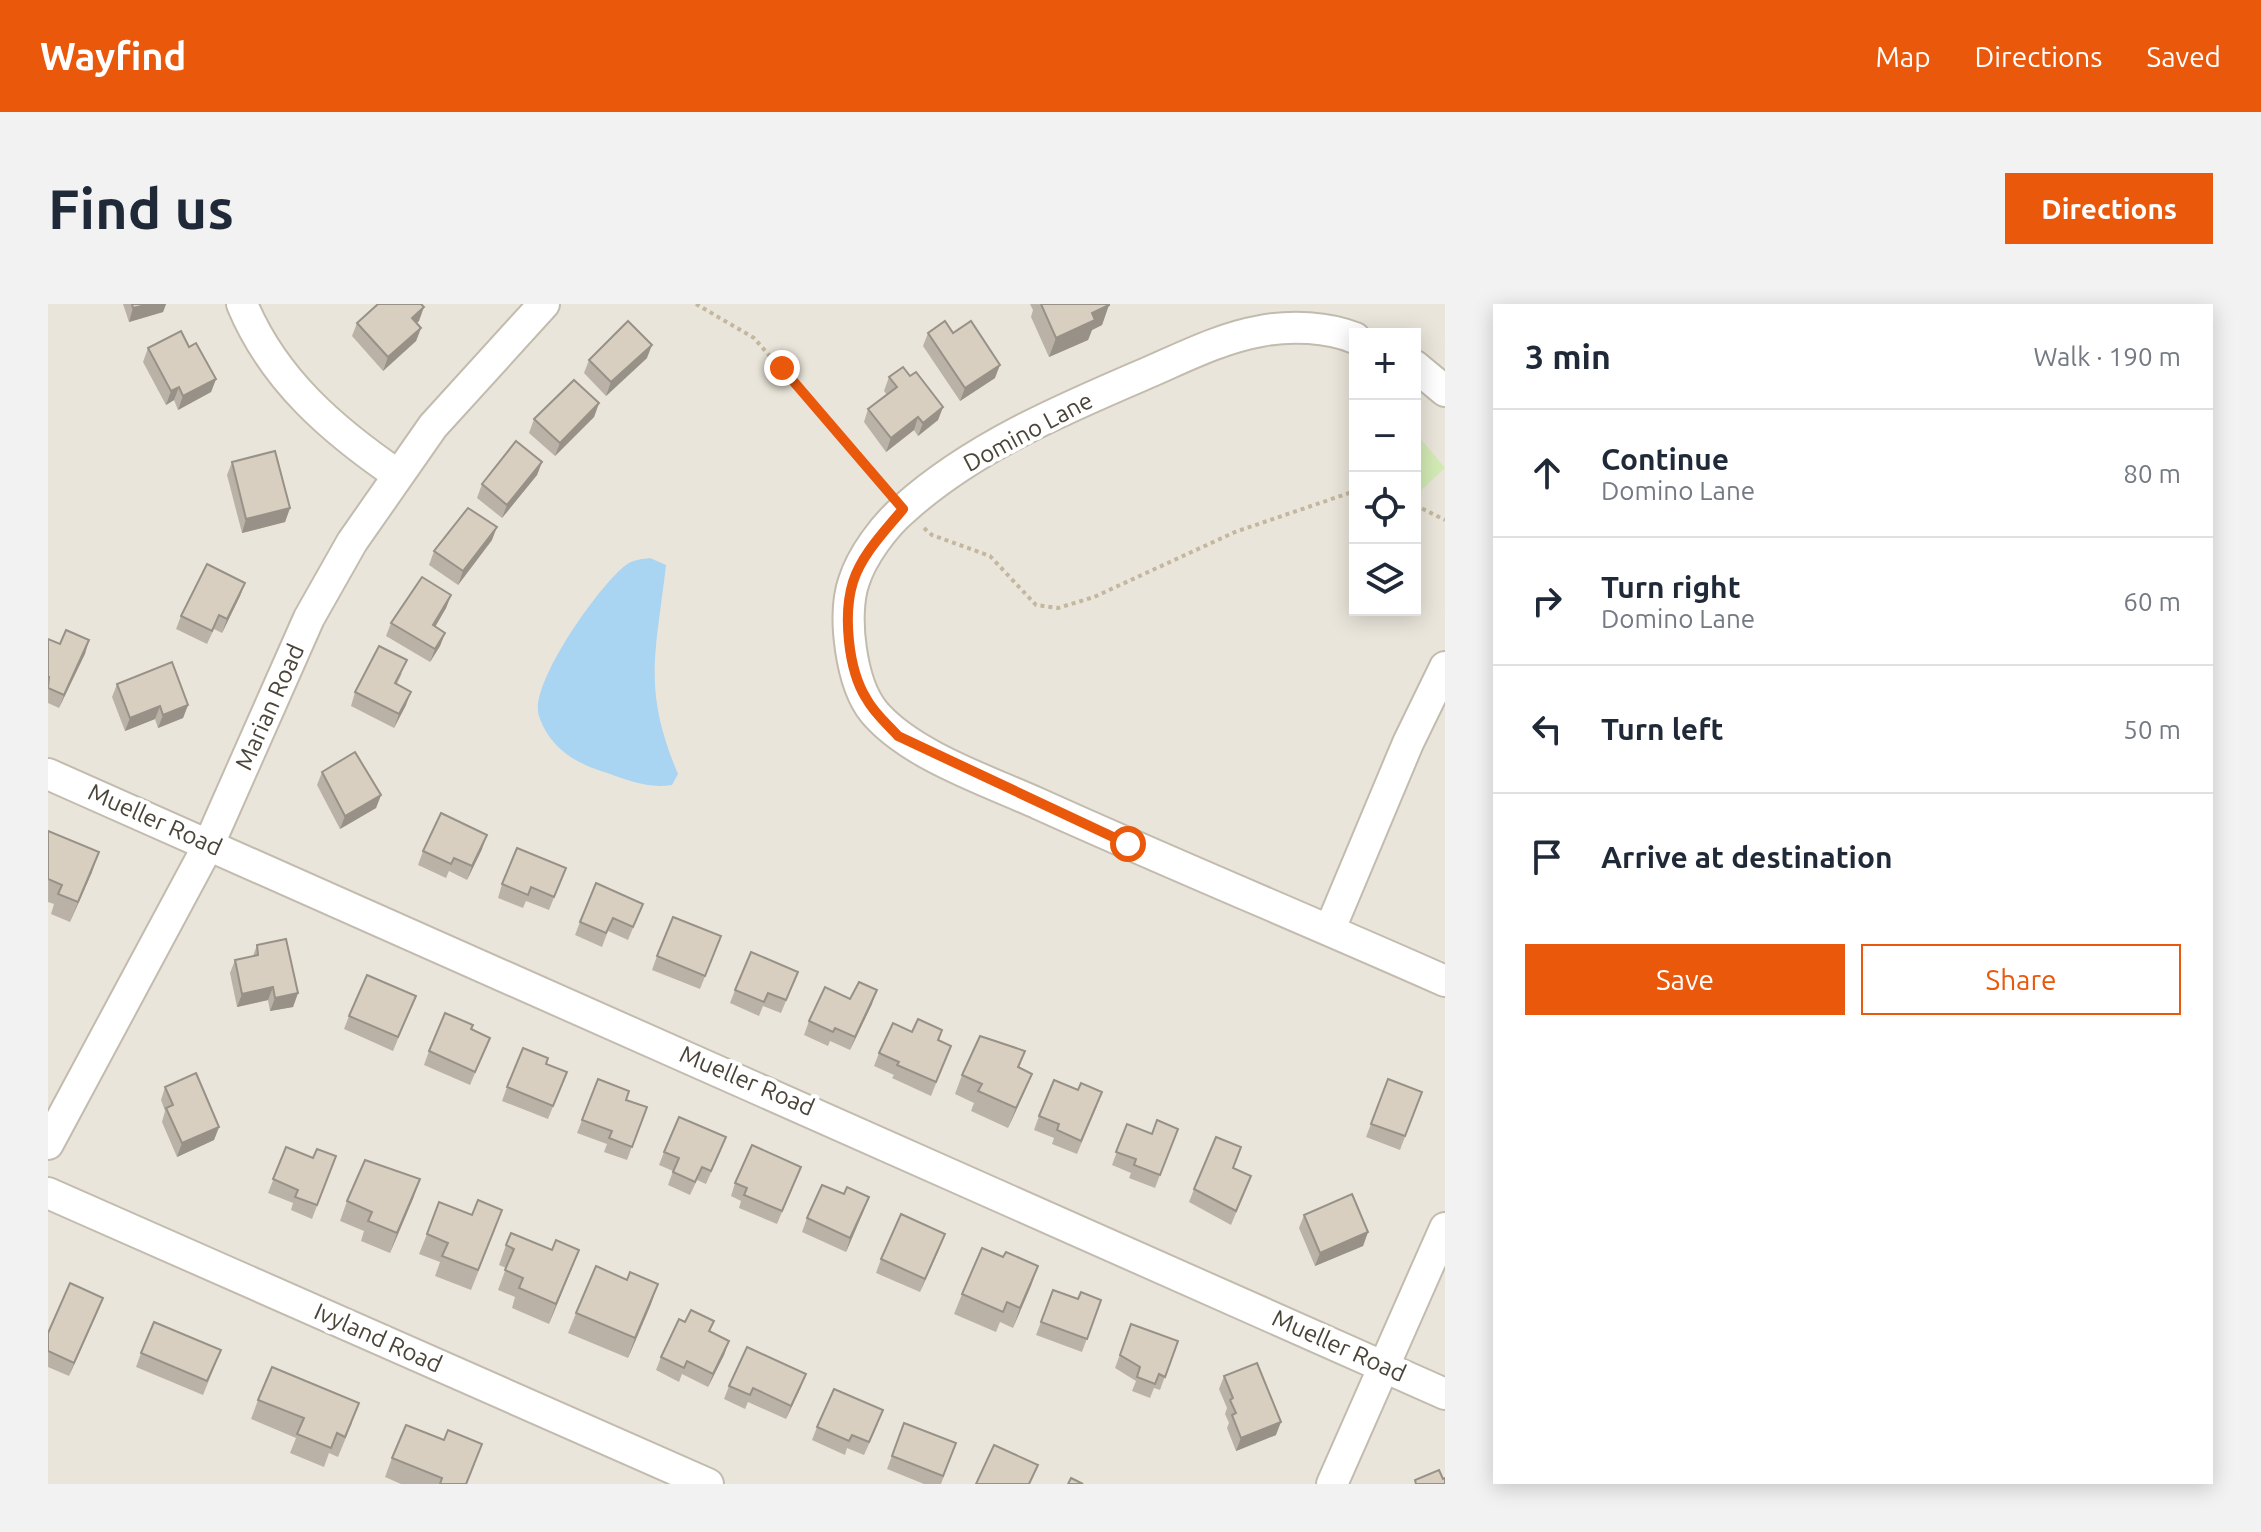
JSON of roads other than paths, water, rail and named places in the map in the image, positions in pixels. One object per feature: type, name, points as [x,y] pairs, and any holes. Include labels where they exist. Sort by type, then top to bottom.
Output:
[{"type":"street","points":[[242,304],[265,349],[312,408],[357,447],[398,475]]},
{"type":"street","name":"Marian Road","points":[[48,1144],[209,844],[309,618],[352,542],[433,426],[544,304]]},
{"type":"street","name":"Domino Lane","points":[[1349,335],[1337,330],[1264,330],[1220,341],[1086,399],[981,453],[903,509],[874,544],[853,582],[850,622],[853,663],[863,695],[898,736],[1128,844],[1445,981]]},
{"type":"street","points":[[1421,371],[1445,391]]},
{"type":"street","points":[[1330,929],[1408,743],[1445,667]]},
{"type":"street","name":"Mueller Road","points":[[48,774],[830,1116],[969,1183],[1445,1394]]},
{"type":"street","name":"Ivyland Road","points":[[48,1193],[708,1484]]},
{"type":"street","points":[[1332,1484],[1445,1228]]},
{"type":"water","points":[[650,558],[666,565],[656,647],[656,694],[667,744],[678,774],[672,785],[663,786],[636,782],[581,763],[556,744],[539,716],[544,682],[585,613],[626,565]]}]
